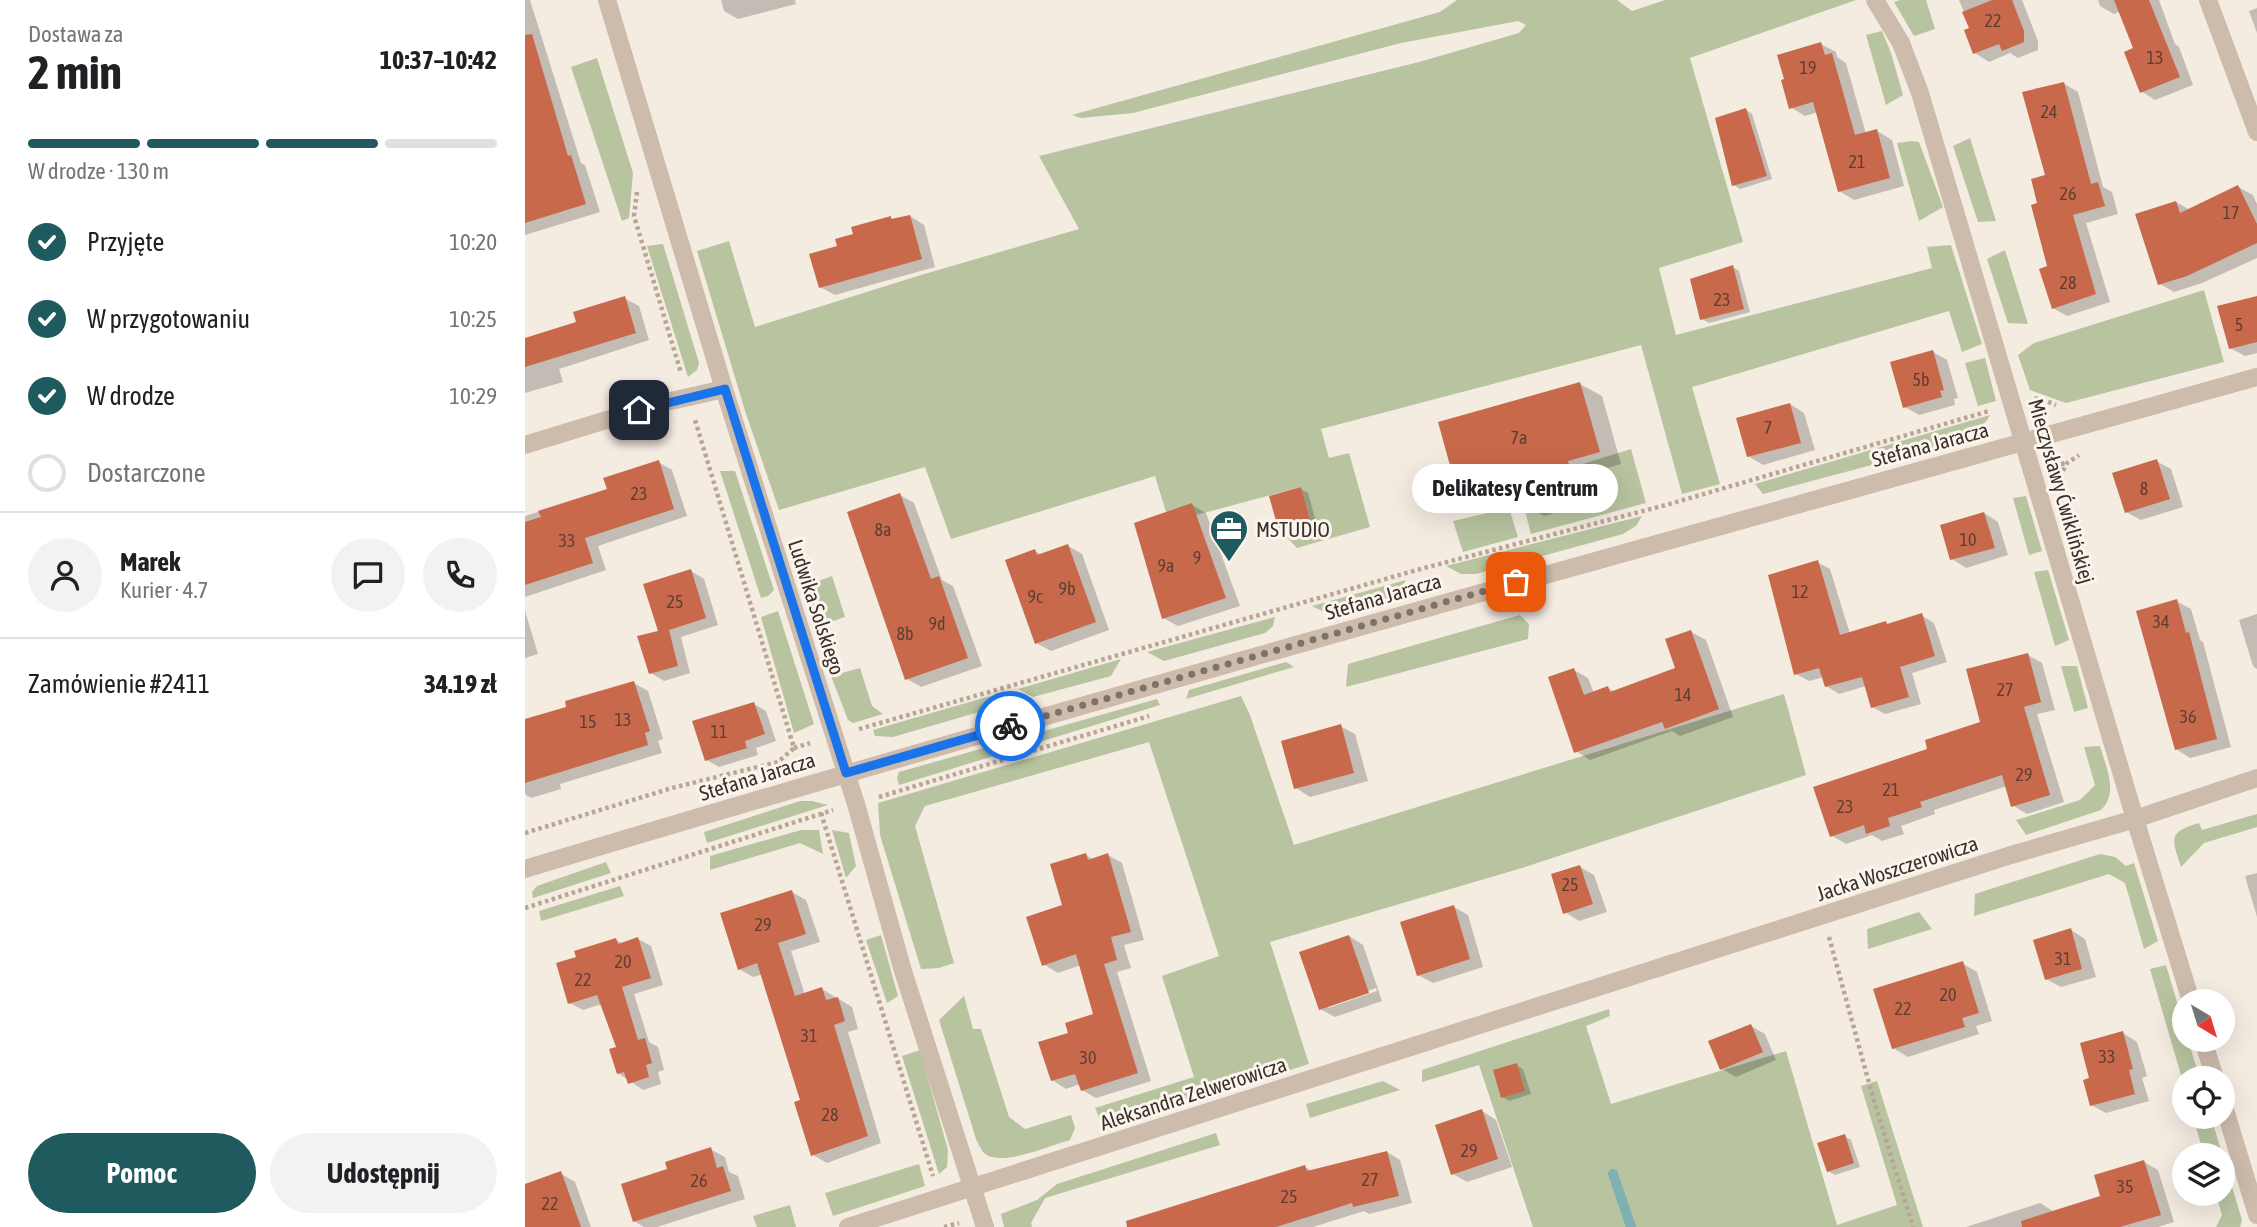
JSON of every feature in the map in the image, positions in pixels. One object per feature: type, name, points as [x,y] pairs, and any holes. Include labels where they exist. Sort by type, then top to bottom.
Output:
[{"type":"street","name":"Ludwika Solskiego","points":[[607,0],[725,389],[856,803],[903,971],[985,1227]]},
{"type":"street","name":"Mieczysławy Ćwiklińskiej","points":[[1875,0],[1902,43],[1920,93],[2187,989]]},
{"type":"street","points":[[2208,0],[2257,132]]},
{"type":"street","name":"Stefana Jaracza","points":[[525,869],[846,773],[1663,541],[2257,377]]},
{"type":"street","points":[[525,444],[725,389]]},
{"type":"street","name":"Jacka Woszczerowicza","points":[[1552,1003],[2257,778]]},
{"type":"street","name":"Aleksandra Zelwerowicza","points":[[848,1227],[1552,1003]]},
{"type":"street","points":[[2231,1129],[2257,1215]]},
{"type":"path","points":[[638,181],[634,216],[794,748]]},
{"type":"path","points":[[525,833],[672,788],[778,762],[794,748],[834,736],[1424,568],[1666,505],[2039,398],[2063,408],[2086,450],[2067,463],[2032,470]]},
{"type":"path","points":[[2059,478],[2067,463]]},
{"type":"path","points":[[525,908],[821,813],[1154,715]]},
{"type":"path","points":[[821,813],[948,1227]]},
{"type":"path","points":[[1823,916],[1874,1101],[1913,1227]]},
{"type":"green space","points":[[1457,0],[1617,0],[1632,11],[1665,0],[1856,0],[1690,58],[1743,242],[1659,268],[1676,335],[1932,268],[1927,247],[1951,245],[1982,344],[1962,352],[1949,311],[1692,387],[1720,484],[1682,494],[1641,345],[1321,429],[1329,458],[1349,453],[1370,527],[1297,548],[1278,528],[1310,519],[1301,487],[1196,515],[1166,512],[1155,476],[951,539],[925,467],[779,510],[746,414],[697,251],[729,241],[755,327],[1079,229],[1039,156],[1419,62],[1519,33],[1526,25],[1518,21],[1401,43],[1133,113],[1081,118],[1072,115],[1440,12]]},
{"type":"green space","points":[[1926,0],[1935,29],[1914,36],[1894,2]]},
{"type":"green space","points":[[1882,31],[1903,95],[1886,105],[1866,35]]},
{"type":"green space","points":[[597,58],[633,173],[629,218],[622,221],[571,67]]},
{"type":"green space","points":[[1970,138],[1996,221],[1978,222],[1953,146]]},
{"type":"green space","points":[[1919,142],[1943,207],[1919,221],[1897,143]]},
{"type":"green space","points":[[663,244],[699,363],[697,370],[688,377],[647,246]]},
{"type":"green space","points":[[2005,250],[2028,324],[2008,323],[1987,259]]},
{"type":"green space","points":[[2204,290],[2224,362],[2066,403],[2030,390],[2018,355],[2034,343]]},
{"type":"green space","points":[[1985,358],[1996,401],[1978,406],[1965,363]]},
{"type":"green space","points":[[1990,415],[1970,435],[1954,443],[1763,494],[1755,484]]},
{"type":"green space","points":[[1631,449],[1646,503],[1531,534],[1525,511],[1584,494],[1576,466]]},
{"type":"green space","points":[[720,471],[735,471],[774,590],[768,596],[761,598]]},
{"type":"green space","points":[[2026,496],[2042,551],[2029,555],[2013,498]]},
{"type":"green space","points":[[1509,508],[1518,537],[1463,552],[1453,521]]},
{"type":"green space","points":[[1642,516],[1636,526],[1623,534],[1476,574],[1461,574],[1446,566]]},
{"type":"green space","points":[[2048,570],[2069,640],[2055,646],[2034,572]]},
{"type":"green space","points":[[832,576],[845,617],[821,625],[816,623],[805,586]]},
{"type":"green space","points":[[1406,580],[1400,590],[1390,598],[1334,613],[1312,606]]},
{"type":"green space","points":[[778,611],[814,724],[794,733],[761,617]]},
{"type":"green space","points":[[1520,615],[1529,624],[1528,639],[1346,687],[1348,664]]},
{"type":"green space","points":[[1275,617],[1273,626],[1265,633],[1164,661],[1147,652]]},
{"type":"green space","points":[[1121,659],[1111,676],[1033,697],[1018,689]]},
{"type":"green space","points":[[1286,662],[1294,667],[1186,699],[1189,690]]},
{"type":"green space","points":[[2061,666],[2077,666],[2088,708],[2074,712]]},
{"type":"green space","points":[[860,668],[872,706],[883,714],[853,723],[848,720],[831,676]]},
{"type":"green space","points":[[1784,694],[1806,775],[1522,868],[1270,942],[1309,1064],[1108,1127],[1095,1108],[1194,1077],[1162,976],[1219,956],[1149,742],[925,806],[915,826],[954,963],[939,968],[921,969],[880,835],[878,803],[1241,696],[1250,715],[1294,845]]},
{"type":"green space","points":[[990,696],[979,712],[893,737],[875,736],[873,730]]},
{"type":"green space","points":[[1157,699],[1160,705],[899,785],[899,772]]},
{"type":"green space","points":[[2100,746],[2110,788],[2109,796],[2101,810],[2026,835],[2016,820],[2080,800],[2095,785],[2084,747]]},
{"type":"green space","points":[[800,801],[828,805],[707,843],[704,832]]},
{"type":"green space","points":[[2257,814],[2257,827],[2204,843],[2181,867],[2174,843],[2181,830],[2199,823],[2202,830]]},
{"type":"green space","points":[[801,830],[819,830],[823,854],[800,843],[710,870],[710,856]]},
{"type":"green space","points":[[832,830],[849,833],[856,866],[846,878]]},
{"type":"green space","points":[[2100,854],[2115,857],[2126,866],[2134,863],[2158,941],[2144,949],[2125,883],[2109,874],[1974,916],[1975,894]]},
{"type":"green space","points":[[606,862],[611,873],[533,898],[532,892],[537,886]]},
{"type":"green space","points":[[620,886],[624,896],[541,921],[539,911]]},
{"type":"green space","points":[[1919,912],[1932,929],[1868,949],[1867,929]]},
{"type":"green space","points":[[881,935],[898,996],[887,1003],[866,940]]},
{"type":"green space","points":[[2166,965],[2173,989],[2172,1044],[2150,969]]},
{"type":"green space","points":[[964,996],[973,1029],[981,1029],[1009,1117],[1025,1129],[1071,1115],[1075,1128],[1070,1140],[1013,1157],[992,1157],[983,1152],[976,1139],[939,1020]]},
{"type":"green space","points":[[1609,1009],[1610,1016],[1586,1026],[1611,1104],[1786,1051],[1837,1225],[1897,1205],[1861,1086],[1877,1081],[1923,1227],[1533,1227],[1479,1065],[1422,1082],[1422,1070]]},
{"type":"green space","points":[[920,1050],[948,1150],[947,1167],[939,1174],[902,1056]]},
{"type":"green space","points":[[2174,1052],[2192,1052],[2196,1066],[2178,1066]]},
{"type":"green space","points":[[1383,1081],[1400,1090],[1310,1118],[1306,1104]]},
{"type":"green space","points":[[2196,1129],[2214,1129],[2219,1143],[2201,1143]]},
{"type":"green space","points":[[1216,1133],[1220,1145],[1045,1198],[1031,1223],[1032,1227],[1004,1227],[1001,1214],[1037,1200],[1057,1184]]},
{"type":"green space","points":[[919,1164],[925,1186],[833,1216],[825,1193]]},
{"type":"green space","points":[[2235,1197],[2242,1220],[2240,1227],[2216,1227],[2222,1215],[2219,1206],[2235,1206]]},
{"type":"green space","points":[[790,1205],[796,1227],[757,1227],[753,1216]]},
{"type":"building","points":[[1992,0],[2012,0],[2024,31],[2024,42],[2002,51],[1999,44],[1973,54],[1964,30],[1969,28],[1962,12]]},
{"type":"building","points":[[2114,0],[2149,0],[2180,77],[2140,93],[2124,52],[2133,48]]},
{"type":"building","points":[[532,34],[568,156],[571,155],[586,204],[525,223],[525,35]]},
{"type":"building","points":[[1821,42],[1825,55],[1832,53],[1855,135],[1877,129],[1890,178],[1838,192],[1813,102],[1789,109],[1777,55]]},
{"type":"building","points":[[2064,82],[2091,184],[2098,182],[2105,206],[2073,215],[2096,294],[2052,309],[2039,269],[2047,266],[2031,205],[2037,203],[2031,179],[2045,175],[2022,92]]},
{"type":"building","points":[[1746,108],[1767,176],[1732,186],[1715,118]]},
{"type":"building","points":[[2238,185],[2257,224],[2257,243],[2187,276],[2158,285],[2135,214],[2176,201],[2180,213]]},
{"type":"building","points":[[910,215],[922,259],[819,288],[809,254],[837,246],[835,239],[853,234],[851,227],[891,216],[891,219]]},
{"type":"building","points":[[1733,265],[1744,309],[1700,320],[1690,279]]},
{"type":"building","points":[[625,296],[636,333],[525,367],[525,338],[576,322],[573,312]]},
{"type":"building","points":[[2257,296],[2257,342],[2229,349],[2217,306]]},
{"type":"building","points":[[1933,350],[1944,390],[1940,391],[1942,397],[1903,408],[1890,362]]},
{"type":"building","points":[[1580,382],[1600,452],[1568,461],[1576,489],[1521,505],[1513,478],[1473,490],[1454,480],[1438,422]]},
{"type":"building","points":[[1790,403],[1801,443],[1747,457],[1736,418]]},
{"type":"building","points":[[2157,459],[2170,499],[2125,513],[2112,473]]},
{"type":"building","points":[[659,460],[674,509],[585,538],[593,563],[525,585],[525,522],[541,517],[538,511],[607,489],[603,478]]},
{"type":"building","points":[[1301,487],[1310,519],[1278,528],[1269,496]]},
{"type":"building","points":[[900,493],[931,579],[939,576],[968,658],[905,680],[847,512]]},
{"type":"building","points":[[1192,503],[1226,598],[1162,619],[1134,523]]},
{"type":"building","points":[[1984,512],[1995,548],[1950,560],[1940,525]]},
{"type":"building","points":[[1068,544],[1096,622],[1035,644],[1005,560],[1035,549],[1037,555]]},
{"type":"building","points":[[1818,560],[1840,635],[1922,613],[1935,656],[1900,667],[1909,697],[1871,708],[1862,677],[1825,687],[1819,668],[1794,675],[1768,575]]},
{"type":"building","points":[[691,569],[706,618],[669,630],[678,666],[649,674],[637,636],[658,631],[643,584]]},
{"type":"building","points":[[2177,599],[2186,633],[2189,632],[2217,739],[2175,750],[2136,611]]},
{"type":"building","points":[[1691,630],[1719,709],[1665,729],[1662,722],[1574,753],[1548,677],[1574,668],[1584,695],[1608,686],[1610,692],[1675,668],[1665,639]]},
{"type":"building","points":[[2028,653],[2041,702],[2024,707],[2050,795],[2011,807],[2002,775],[1920,802],[1922,807],[1888,818],[1890,826],[1866,834],[1864,825],[1830,837],[1813,787],[1927,749],[1925,740],[1980,722],[1966,669]]},
{"type":"building","points":[[634,681],[650,731],[645,733],[648,745],[525,783],[525,719],[566,707],[565,701]]},
{"type":"building","points":[[754,702],[765,734],[745,741],[747,748],[705,761],[692,721]]},
{"type":"building","points":[[1341,724],[1354,773],[1294,789],[1281,741]]},
{"type":"building","points":[[1086,853],[1088,860],[1108,853],[1131,932],[1111,937],[1117,960],[1104,964],[1138,1073],[1081,1091],[1075,1074],[1051,1081],[1038,1042],[1068,1033],[1065,1023],[1093,1014],[1076,954],[1042,966],[1026,917],[1062,905],[1050,864]]},
{"type":"building","points":[[1580,865],[1593,904],[1563,914],[1551,874]]},
{"type":"building","points":[[792,890],[806,934],[778,943],[795,996],[822,987],[826,1000],[838,997],[845,1021],[834,1025],[868,1136],[811,1156],[794,1102],[800,1100],[757,963],[738,970],[720,913]]},
{"type":"building","points":[[1454,905],[1470,959],[1417,976],[1400,922]]},
{"type":"building","points":[[2071,928],[2082,969],[2045,980],[2033,940]]},
{"type":"building","points":[[1349,935],[1369,993],[1319,1010],[1299,952]]},
{"type":"building","points":[[638,937],[651,978],[622,987],[638,1040],[645,1038],[652,1063],[646,1065],[649,1077],[628,1084],[624,1072],[617,1074],[609,1049],[616,1047],[597,995],[568,1004],[556,963],[576,957],[574,951],[616,938],[618,944]]},
{"type":"building","points":[[1963,961],[1979,1013],[1962,1018],[1965,1027],[1892,1049],[1873,989]]},
{"type":"building","points":[[1751,1024],[1763,1052],[1720,1070],[1708,1041]]},
{"type":"building","points":[[2123,1031],[2133,1069],[2129,1070],[2135,1094],[2090,1106],[2083,1080],[2089,1078],[2080,1043]]},
{"type":"building","points":[[1517,1063],[1525,1091],[1501,1098],[1493,1070]]},
{"type":"building","points":[[1482,1109],[1498,1159],[1451,1175],[1435,1125]]},
{"type":"building","points":[[1845,1134],[1854,1163],[1827,1172],[1817,1143]]},
{"type":"building","points":[[711,1147],[717,1168],[723,1166],[731,1191],[633,1222],[621,1184],[667,1169],[665,1162]]},
{"type":"building","points":[[1387,1151],[1399,1196],[1353,1207],[1352,1203],[1276,1227],[1127,1227],[1126,1221],[1305,1165],[1307,1171]]},
{"type":"building","points":[[2144,1160],[2161,1215],[2120,1227],[2022,1227],[2021,1221],[2100,1196],[2094,1175]]},
{"type":"building","points":[[561,1171],[581,1227],[525,1227],[525,1184]]},
{"type":"waterway","points":[[1613,1174],[1631,1227]]},
{"type":"way so far","points":[[1010,726],[1516,582]]},
{"type":"place","name":"MSTUDIO","points":[[1229,563]]},
{"type":"place","name":"Delikatesy Centrum","points":[[1516,582]]},
{"type":"route","points":[[639,410],[725,389],[846,773],[1010,726]]}]
